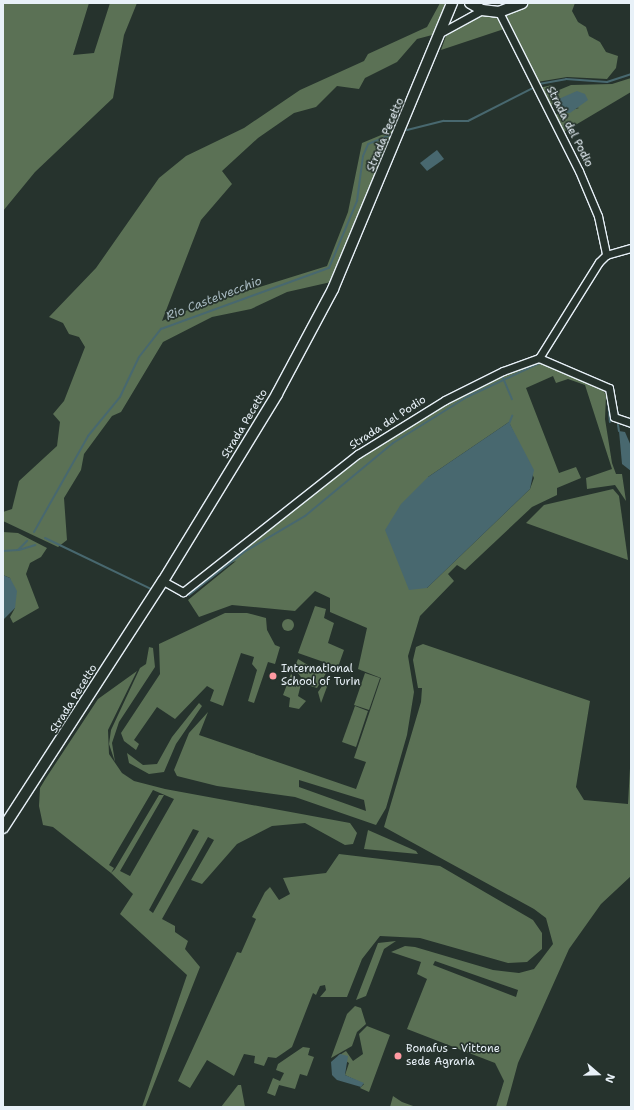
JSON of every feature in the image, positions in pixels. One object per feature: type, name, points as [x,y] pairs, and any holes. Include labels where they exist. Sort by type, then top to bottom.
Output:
[{"type":"main road","name":"Strada Pecetto","points":[[3,828],[163,581],[277,394],[333,288],[442,32],[452,3]]},
{"type":"main road","points":[[470,3],[482,10],[499,12],[522,3]]},
{"type":"street","points":[[442,32],[482,10]]},
{"type":"street","name":"Strada del Podio","points":[[499,12],[579,171],[598,216],[606,255]]},
{"type":"street","points":[[631,248],[606,255],[539,358],[609,388],[614,417],[631,423]]},
{"type":"street","name":"Strada del Podio","points":[[163,581],[183,592],[358,454],[444,400],[503,370],[539,358]]},
{"type":"green space","points":[[3,3],[89,3],[73,55],[94,53],[110,3],[137,3],[124,35],[113,98],[35,172],[3,211]]},
{"type":"green space","points":[[440,3],[445,3],[436,34],[417,39],[397,62],[365,78],[359,89],[337,86],[316,107],[294,113],[258,138],[222,171],[232,184],[201,220],[162,321],[195,307],[327,266],[348,212],[362,143],[398,128],[331,282],[287,292],[251,309],[212,317],[163,342],[121,412],[112,416],[84,454],[81,470],[64,498],[67,540],[58,547],[3,521],[3,512],[12,509],[19,481],[57,446],[60,422],[53,414],[64,401],[85,347],[79,337],[69,334],[63,323],[49,317],[96,268],[159,178],[186,156],[244,128],[300,90],[364,61],[368,54],[427,27]]},
{"type":"green space","points":[[528,3],[575,3],[572,11],[578,22],[586,27],[589,36],[600,42],[606,52],[618,56],[616,68],[607,79],[567,77],[537,82],[503,14]]},
{"type":"green space","points":[[485,13],[497,14],[504,29],[441,50],[446,36]]},
{"type":"green space","points":[[631,78],[631,92],[562,133],[553,115],[579,108],[554,101],[550,109],[539,88],[552,85],[553,90],[559,90],[571,85],[612,84]]},
{"type":"green space","points":[[537,361],[601,387],[606,395],[605,419],[612,463],[616,474],[622,474],[626,501],[615,485],[587,489],[586,478],[612,469],[585,385],[568,379],[556,383],[553,376],[526,388],[559,473],[576,467],[581,478],[557,488],[557,495],[532,507],[465,570],[457,565],[448,574],[454,581],[420,616],[408,656],[414,692],[407,735],[386,808],[376,825],[295,797],[217,786],[177,776],[174,770],[189,733],[208,712],[199,735],[356,789],[366,762],[354,758],[381,678],[358,669],[367,628],[330,612],[330,598],[315,591],[295,611],[232,605],[199,617],[188,600],[236,561],[219,567],[364,456],[459,396],[504,372]],"holes":[[[509,422],[534,478],[530,489],[427,588],[423,587],[428,477]],[[299,780],[364,800],[366,811],[299,787]]]},
{"type":"green space","points":[[613,489],[619,496],[628,560],[526,523],[544,505]]},
{"type":"green space","points":[[3,532],[18,533],[47,548],[41,557],[30,563],[26,574],[39,608],[13,623],[10,617],[15,608],[10,578],[3,575]]},
{"type":"green space","points":[[315,606],[326,609],[324,618],[334,623],[328,643],[344,650],[338,667],[298,653]]},
{"type":"green space","points":[[225,613],[247,613],[266,618],[267,630],[275,645],[280,647],[275,664],[268,662],[254,703],[248,701],[257,670],[252,664],[254,657],[241,653],[223,706],[210,701],[214,690],[207,686],[175,719],[157,707],[134,740],[139,744],[136,750],[124,741],[121,733],[160,674],[159,644]]},
{"type":"green space","points":[[288,619],[292,621],[294,625],[292,629],[288,631],[284,629],[282,625],[284,621]]},
{"type":"green space","points":[[423,644],[590,701],[576,787],[584,800],[628,804],[631,750],[631,876],[601,904],[569,949],[518,1063],[506,1107],[496,1107],[504,1081],[495,1063],[407,1029],[427,979],[417,974],[421,962],[391,952],[405,946],[415,947],[493,970],[519,973],[534,969],[553,944],[546,918],[534,909],[384,827],[421,702],[422,688],[418,688],[413,660],[416,647]],"holes":[[[435,961],[518,990],[516,997],[433,965]]]},
{"type":"green space","points":[[149,647],[153,648],[155,667],[119,722],[112,743],[115,762],[109,744],[111,730],[140,668],[146,664]]},
{"type":"green space","points":[[298,659],[311,667],[328,670],[317,688],[307,685],[294,668]]},
{"type":"green space","points":[[137,671],[108,730],[109,754],[122,773],[134,781],[165,789],[350,823],[357,833],[353,844],[345,845],[305,823],[272,826],[237,844],[202,884],[191,880],[214,840],[208,837],[162,919],[175,926],[175,932],[188,941],[185,949],[200,967],[145,1107],[142,1107],[187,975],[120,914],[133,894],[111,873],[53,827],[43,825],[39,806],[40,788],[98,699]],"holes":[[[153,790],[174,799],[130,876],[120,871],[164,795],[159,795],[115,869],[111,873],[114,868],[109,865]],[[193,829],[199,831],[153,913],[149,910]]]},
{"type":"green space","points":[[365,673],[380,678],[369,710],[354,705]]},
{"type":"green space","points":[[291,674],[301,684],[298,696],[306,701],[299,709],[289,707],[290,698],[283,695]]},
{"type":"green space","points":[[330,675],[331,676],[321,703],[318,692]]},
{"type":"green space","points":[[199,703],[202,706],[176,744],[164,772],[149,774],[129,763],[127,753],[143,765],[157,764],[172,737]]},
{"type":"green space","points":[[355,706],[368,711],[356,747],[342,742]]},
{"type":"green space","points":[[368,830],[416,851],[418,854],[364,849]]},
{"type":"green space","points":[[339,854],[440,866],[533,920],[542,933],[542,949],[527,962],[508,963],[420,938],[380,936],[362,959],[347,997],[320,997],[326,990],[325,985],[320,986],[316,995],[313,993],[292,1047],[276,1058],[268,1057],[264,1066],[254,1063],[255,1056],[244,1054],[234,1076],[207,1060],[190,1088],[178,1081],[237,952],[241,953],[256,919],[252,917],[265,892],[270,887],[279,900],[290,894],[283,878],[326,873]]},
{"type":"green space","points":[[396,941],[384,949],[366,996],[356,1000],[378,943]]},
{"type":"green space","points":[[355,1006],[361,1008],[366,1024],[357,1032],[352,1046],[331,1058],[347,1014]]},
{"type":"green space","points":[[367,1026],[390,1035],[369,1092],[360,1088],[364,1084],[345,1075],[349,1063],[338,1056],[346,1051],[353,1061],[363,1054],[359,1034]]},
{"type":"green space","points":[[303,1047],[310,1048],[308,1055],[314,1057],[307,1076],[300,1074],[295,1089],[279,1085],[275,1096],[267,1093],[273,1078],[280,1081],[284,1073],[276,1070],[278,1064]]},
{"type":"green space","points":[[238,1085],[241,1085],[245,1107],[221,1107]]},
{"type":"green space","points":[[393,1096],[402,1102],[416,1107],[390,1107]]},
{"type":"water","points":[[577,91],[585,94],[588,100],[570,113],[557,112],[554,101]]},
{"type":"water","points":[[437,150],[444,159],[427,171],[420,163]]},
{"type":"water","points":[[509,422],[534,470],[530,489],[427,588],[409,590],[385,530],[401,504],[428,477]]},
{"type":"water","points":[[619,431],[625,432],[631,446],[631,471],[622,464]]},
{"type":"water","points":[[3,575],[10,578],[17,591],[15,608],[3,620]]},
{"type":"water","points":[[340,1054],[348,1056],[345,1075],[364,1083],[361,1087],[337,1080],[332,1075],[331,1062]]},
{"type":"waterway","name":"Rio Castelvecchio","points":[[539,84],[566,79],[607,82],[631,74]]},
{"type":"waterway","name":"Rio Castelvecchio","points":[[407,130],[444,121],[468,121],[533,88]]},
{"type":"waterway","name":"Rio Castelvecchio","points":[[34,532],[88,436],[120,397],[139,357],[161,329],[329,268],[357,201],[363,156],[368,144],[393,134]]},
{"type":"waterway","points":[[189,595],[244,552],[305,516],[393,443],[467,397],[542,362]]},
{"type":"waterway","points":[[503,378],[512,399]]},
{"type":"waterway","points":[[608,400],[610,422]]},
{"type":"waterway","points":[[509,424],[512,416]]},
{"type":"waterway","points":[[618,425],[619,431]]},
{"type":"waterway","points":[[45,538],[151,589]]},
{"type":"waterway","name":"Rio Castelvecchio","points":[[3,551],[18,550],[27,541]]},
{"type":"waterway","points":[[19,550],[35,545]]},
{"type":"place","name":"International School of Turin","points":[[273,676]]},
{"type":"place","name":"Bonafus - Vittone sede Agraria","points":[[398,1056]]}]
